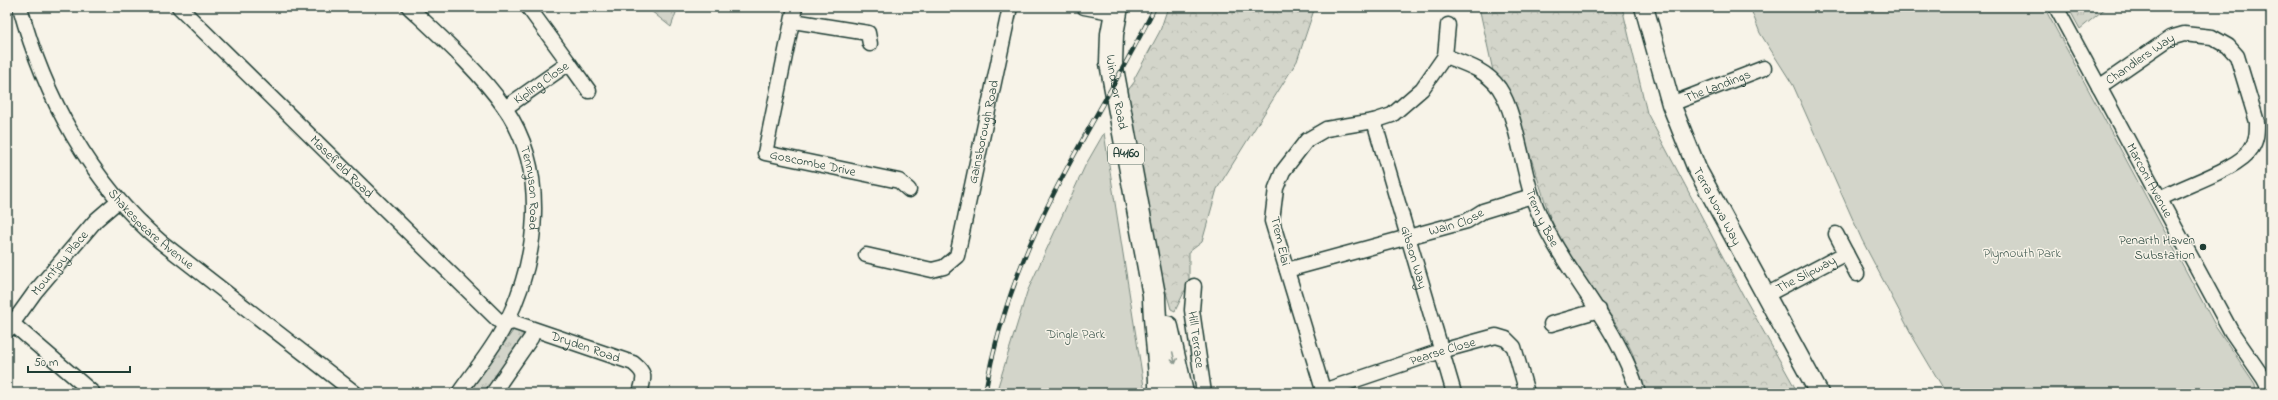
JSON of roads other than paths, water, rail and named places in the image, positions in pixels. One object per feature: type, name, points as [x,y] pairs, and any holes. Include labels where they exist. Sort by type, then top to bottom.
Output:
[{"type":"main road","name":"Windsor Road","points":[[1116,10],[1111,48],[1113,76],[1154,295],[1154,321],[1160,365],[1160,393]]},
{"type":"main road","name":"Windsor Road","points":[[1154,295],[1165,320],[1182,393]]},
{"type":"street","name":"Shakespeare Avenue","points":[[20,7],[34,56],[56,106],[86,156],[118,201],[161,242],[355,393]]},
{"type":"street","name":"Masefield Road","points":[[179,7],[499,321],[506,324]]},
{"type":"street","name":"Tennyson Road","points":[[409,7],[458,55],[505,108],[525,150],[533,194],[534,220],[530,258],[506,324],[459,393]]},
{"type":"street","points":[[528,7],[569,63]]},
{"type":"street","name":"Gainsborough Road","points":[[866,255],[932,270],[944,267],[957,256],[1010,7]]},
{"type":"street","points":[[1084,7],[1116,10]]},
{"type":"street","name":"Terra Nova Way","points":[[1644,7],[1671,104],[1697,169],[1819,393]]},
{"type":"street","name":"Marconi Avenue","points":[[2056,7],[2231,331],[2264,379],[2271,393]]},
{"type":"street","points":[[794,14],[868,33],[870,44]]},
{"type":"street","name":"Goscombe Drive","points":[[794,14],[765,154],[899,181],[909,190]]},
{"type":"street","points":[[1374,121],[1392,115],[1406,105],[1422,88],[1445,56],[1448,25]]},
{"type":"street","name":"Chandlers Way","points":[[2099,87],[2177,35],[2212,37],[2228,46],[2237,56],[2257,122],[2257,132],[2252,148],[2236,164],[2160,199]]},
{"type":"street","name":"Trem y Bae","points":[[1445,56],[1479,70],[1491,78],[1500,89],[1507,104],[1532,196],[1554,243],[1615,336],[1630,367],[1638,393]]},
{"type":"street","name":"Kipling Close","points":[[505,108],[569,63],[589,91]]},
{"type":"street","name":"The Landings","points":[[1671,104],[1764,68]]},
{"type":"street","name":"Gibson Way","points":[[1374,121],[1454,393]]},
{"type":"street","name":"Trem Elai","points":[[1323,392],[1272,221],[1276,188],[1283,171],[1307,140],[1326,129],[1374,121]]},
{"type":"street","name":"Wain Close","points":[[1286,270],[1467,221],[1482,211],[1532,196]]},
{"type":"street","name":"Mountjoy Place","points":[[8,325],[96,220],[118,201]]},
{"type":"street","name":"The Slipway","points":[[1836,234],[1857,274]]},
{"type":"street","name":"The Slipway","points":[[1766,295],[1846,253]]},
{"type":"street","name":"Hill Terrace","points":[[1194,286],[1192,310],[1204,393]]},
{"type":"street","points":[[1550,324],[1599,310]]},
{"type":"street","name":"Dryden Road","points":[[506,324],[513,322],[534,331],[633,363],[642,370],[644,379],[640,393]]},
{"type":"street","points":[[8,325],[93,393]]},
{"type":"street","points":[[493,393],[531,338],[534,331]]},
{"type":"street","name":"Pearse Close","points":[[1323,392],[1441,351],[1496,336],[1506,339],[1514,347],[1527,393]]},
{"type":"railway","points":[[985,393],[996,342],[1012,291],[1031,241],[1066,170],[1131,54],[1155,7]]},
{"type":"place","name":"Penarth Haven Substation","points":[[2203,247]]},
{"type":"park label","name":"Plymouth Park","points":[[2022,253]]},
{"type":"park label","name":"Dingle Park","points":[[1076,334]]}]
